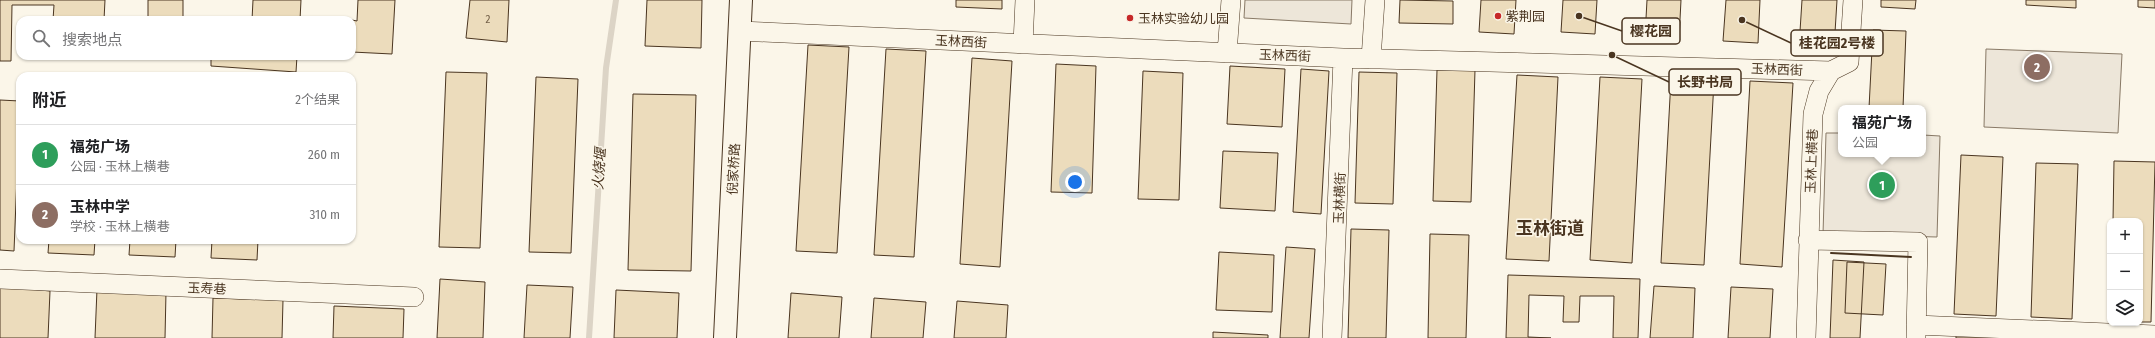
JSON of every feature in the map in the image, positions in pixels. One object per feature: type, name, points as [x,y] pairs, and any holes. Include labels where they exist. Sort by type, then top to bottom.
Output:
[{"type":"main road","name":"倪家桥路","points":[[725,338],[741,0]]},
{"type":"street","points":[[1023,44],[1025,0]]},
{"type":"street","points":[[1228,53],[1231,0]]},
{"type":"street","points":[[1371,59],[1375,0]]},
{"type":"street","points":[[1831,71],[1849,62],[1853,0]]},
{"type":"street","name":"玉林西街","points":[[739,31],[1343,58],[1831,71]]},
{"type":"street","name":"玉林横街","points":[[1332,338],[1343,58]]},
{"type":"street","name":"玉林上横巷","points":[[1806,338],[1813,114],[1819,90],[1831,71]]},
{"type":"street","points":[[1808,240],[1918,242],[1916,332],[2155,336]]},
{"type":"street","name":"玉寿巷","points":[[0,279],[414,296]]},
{"type":"shaded area","points":[[1245,0],[1352,0],[1351,24],[1244,18]]},
{"type":"shaded area","points":[[1986,49],[2122,54],[2118,133],[1984,127]]},
{"type":"shaded area","points":[[1826,133],[1838,133],[1838,157],[1926,157],[1926,135],[1940,136],[1937,237],[1823,234]]},
{"type":"building","points":[[0,0],[105,0],[104,16],[53,16],[54,5],[12,5],[11,61],[0,61]]},
{"type":"building","points":[[148,0],[183,0],[183,16],[148,16]]},
{"type":"building","points":[[253,0],[301,0],[300,16],[252,16]]},
{"type":"building","points":[[358,0],[395,0],[392,54],[356,52]]},
{"type":"building","points":[[470,0],[509,0],[507,42],[466,38]]},
{"type":"building","points":[[647,0],[702,0],[701,48],[645,46]]},
{"type":"building","points":[[956,0],[1002,0],[1002,9],[956,7]]},
{"type":"building","points":[[1400,0],[1453,1],[1453,24],[1399,23]]},
{"type":"building","name":"紫荆园","points":[[1481,0],[1516,0],[1514,34],[1479,32]]},
{"type":"building","points":[[1563,0],[1597,0],[1595,34],[1561,32]]},
{"type":"building","points":[[1647,0],[1681,0],[1679,39],[1645,37]]},
{"type":"building","points":[[1726,0],[1760,0],[1758,43],[1723,41]]},
{"type":"building","points":[[1802,0],[1837,0],[1834,49],[1799,47]]},
{"type":"building","points":[[1881,0],[1916,0],[1915,9],[1881,7]]},
{"type":"building","points":[[2026,0],[2076,0],[2076,8],[2026,5]]},
{"type":"building","points":[[2138,0],[2155,0],[2155,8],[2138,7]]},
{"type":"building","points":[[1873,30],[1906,31],[1903,105],[1869,105]]},
{"type":"building","points":[[808,45],[849,47],[837,253],[796,251]]},
{"type":"building","points":[[886,49],[926,51],[914,257],[874,255]]},
{"type":"building","points":[[972,58],[1012,61],[1000,267],[960,264]]},
{"type":"building","points":[[211,60],[297,60],[296,72],[211,66]]},
{"type":"building","points":[[1056,64],[1096,66],[1092,193],[1051,192]]},
{"type":"building","points":[[1230,66],[1285,69],[1282,127],[1227,124]]},
{"type":"building","points":[[1301,69],[1329,71],[1321,214],[1293,212]]},
{"type":"building","points":[[1437,70],[1475,70],[1471,202],[1433,201]]},
{"type":"building","points":[[1143,71],[1183,73],[1179,200],[1138,199]]},
{"type":"building","points":[[446,72],[487,73],[480,248],[439,247]]},
{"type":"building","points":[[1359,72],[1397,73],[1393,204],[1355,203]]},
{"type":"building","points":[[1517,75],[1558,77],[1549,261],[1506,259]]},
{"type":"building","points":[[536,77],[578,79],[571,253],[529,252]]},
{"type":"building","points":[[1600,77],[1642,79],[1632,263],[1590,260]]},
{"type":"building","points":[[1671,79],[1714,81],[1704,265],[1661,263]]},
{"type":"building","points":[[1750,81],[1793,83],[1782,267],[1740,264]]},
{"type":"building","points":[[633,94],[696,95],[691,271],[628,270]]},
{"type":"building","points":[[0,100],[16,101],[16,201],[14,251],[0,250]]},
{"type":"building","points":[[1223,151],[1278,153],[1275,211],[1220,208]]},
{"type":"building","points":[[1961,155],[2003,157],[1996,316],[1954,314]]},
{"type":"building","points":[[2114,161],[2155,162],[2151,322],[2143,322],[2143,218],[2113,218]]},
{"type":"building","points":[[2036,163],[2078,164],[2072,319],[2031,317]]},
{"type":"building","points":[[1351,229],[1389,230],[1386,338],[1348,338]]},
{"type":"building","points":[[1430,234],[1469,235],[1466,338],[1428,338]]},
{"type":"building","points":[[49,244],[95,244],[94,255],[48,253]]},
{"type":"building","points":[[130,244],[176,244],[175,257],[129,255]]},
{"type":"building","points":[[212,244],[258,244],[257,260],[211,258]]},
{"type":"building","points":[[1286,247],[1315,249],[1309,338],[1280,338]]},
{"type":"building","points":[[1219,252],[1274,255],[1272,312],[1216,310]]},
{"type":"building","points":[[1833,260],[1864,262],[1860,338],[1830,338]]},
{"type":"building","points":[[1847,262],[1886,264],[1883,315],[1845,313]]},
{"type":"building","points":[[1508,275],[1640,279],[1638,338],[1613,338],[1614,296],[1580,296],[1579,322],[1563,322],[1564,296],[1529,295],[1528,337],[1551,338],[1506,338]]},
{"type":"building","points":[[440,279],[485,282],[483,338],[437,338]]},
{"type":"building","points":[[527,285],[573,287],[570,338],[524,338]]},
{"type":"building","points":[[0,286],[50,291],[48,338],[0,338]]},
{"type":"building","points":[[1654,286],[1695,288],[1693,338],[1650,338]]},
{"type":"building","points":[[1731,287],[1773,289],[1770,338],[1728,338]]},
{"type":"building","points":[[97,289],[166,292],[165,338],[95,338]]},
{"type":"building","points":[[616,290],[679,293],[677,338],[614,338]]},
{"type":"building","points":[[791,293],[842,297],[839,338],[788,338]]},
{"type":"building","points":[[213,298],[283,300],[282,338],[212,338]]},
{"type":"building","points":[[874,298],[926,302],[923,338],[871,338]]},
{"type":"building","points":[[957,301],[1008,305],[1006,338],[954,338]]},
{"type":"building","points":[[334,306],[404,309],[403,338],[333,338]]},
{"type":"building","points":[[1213,332],[1268,335],[1268,338],[1213,338]]},
{"type":"building","points":[[1956,333],[1998,335],[1998,338],[1956,338]]},
{"type":"waterway","name":"火烧堰","points":[[589,338],[606,68],[616,0]]},
{"type":"wall","points":[[1831,253],[1911,257]]},
{"type":"place","name":"紫荆园","points":[[1498,16]]},
{"type":"place","name":"樱花园","points":[[1579,16]]},
{"type":"place","name":"玉林实验幼儿园","points":[[1130,18]]},
{"type":"place","name":"桂花园2号楼","points":[[1742,20]]},
{"type":"place","name":"长野书局","points":[[1612,55]]},
{"type":"place","name":"玉林中学","points":[[2037,67]]},
{"type":"place","name":"福苑广场","points":[[1882,185]]},
{"type":"district","name":"玉林街道","points":[[1550,228]]}]
